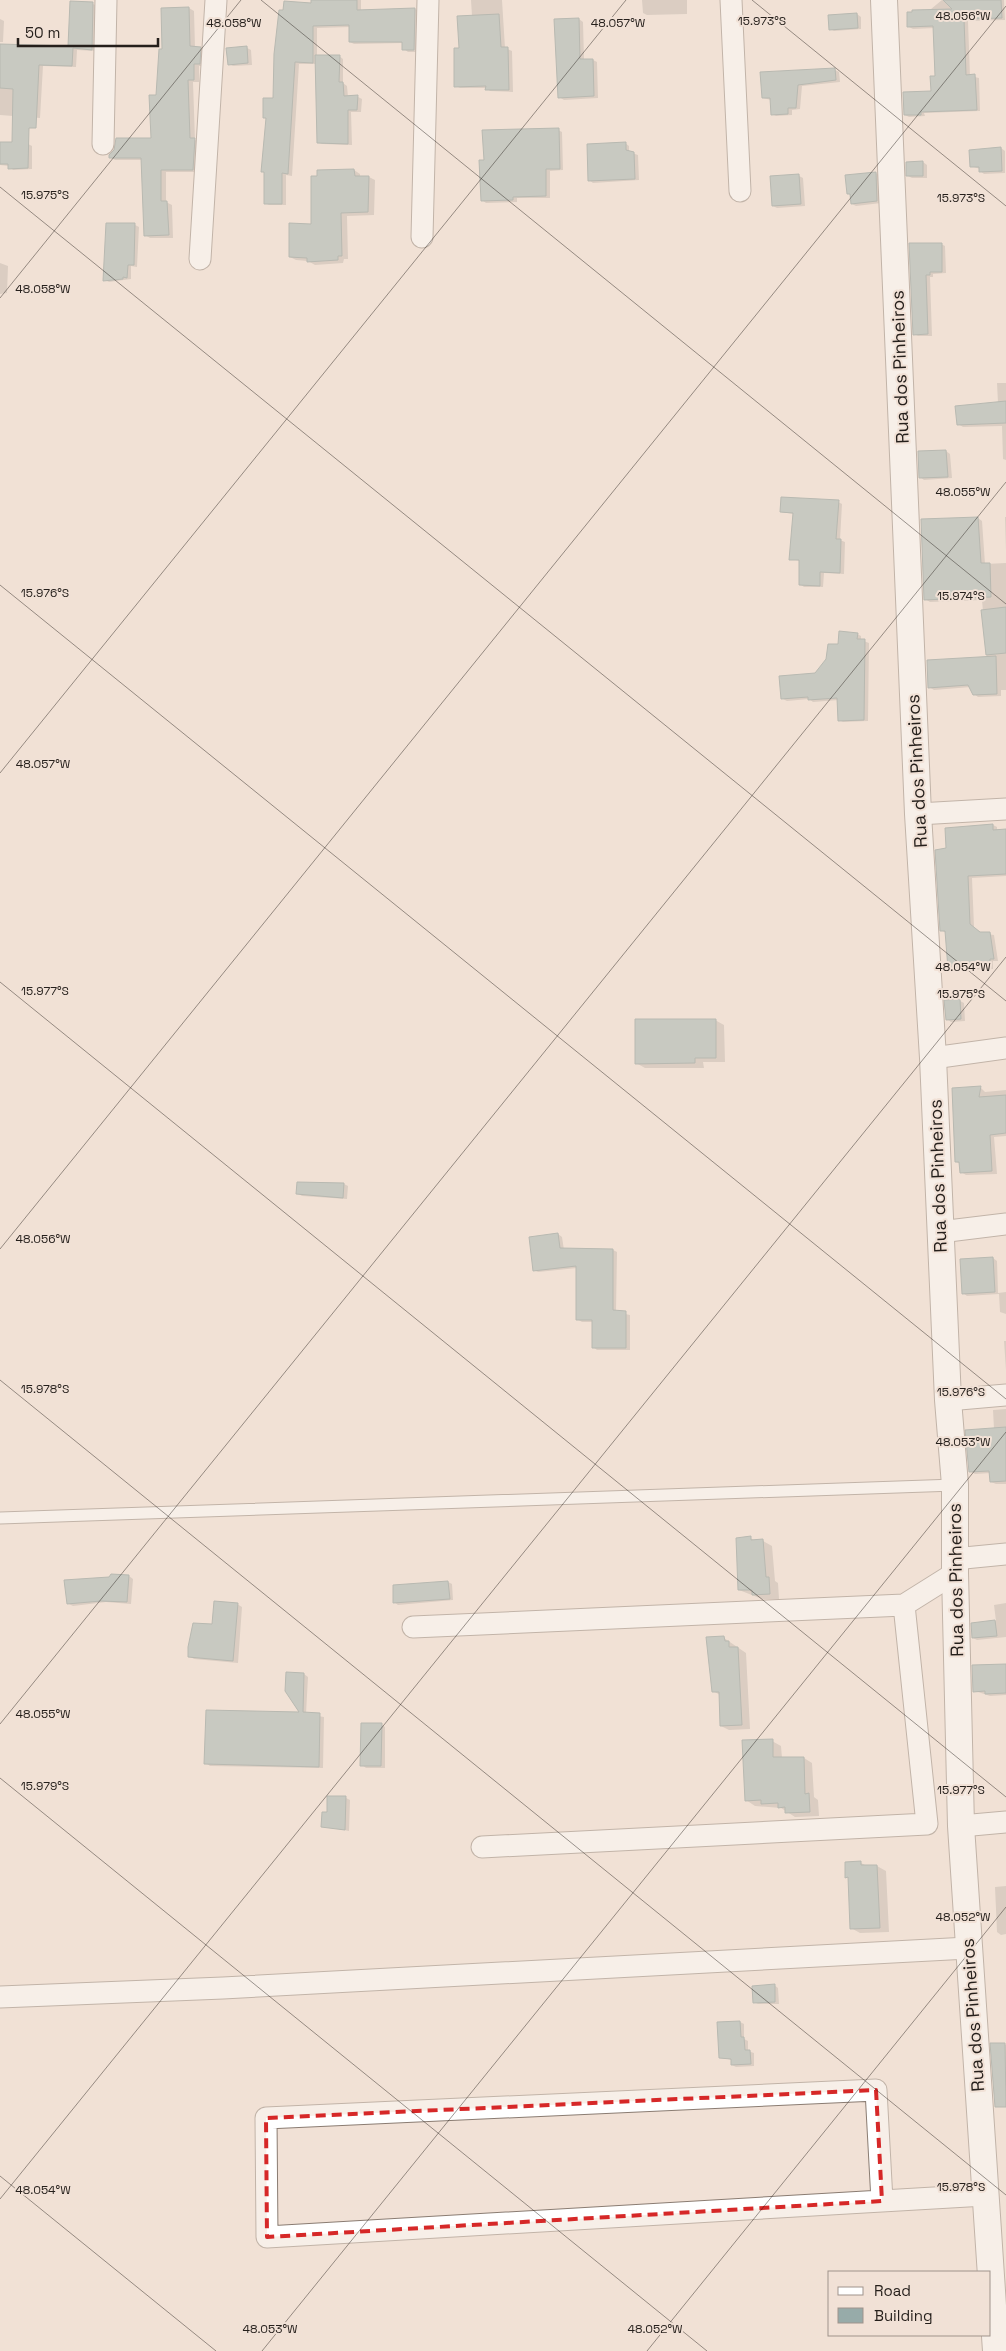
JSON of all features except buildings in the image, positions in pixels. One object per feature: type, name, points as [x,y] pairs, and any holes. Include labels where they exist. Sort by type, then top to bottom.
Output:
[{"type":"street","points":[[103,144],[106,0]]},
{"type":"street","points":[[200,259],[216,0]]},
{"type":"street","points":[[422,237],[428,0]]},
{"type":"street","points":[[731,0],[740,191]]},
{"type":"street","name":"Rua dos Pinheiros","points":[[884,0],[918,814],[933,1058],[948,1400],[955,1485],[961,1826],[990,2271]]},
{"type":"street","points":[[918,814],[1006,809]]},
{"type":"street","points":[[933,1058],[1006,1048]]},
{"type":"street","points":[[940,1232],[1006,1224]]},
{"type":"street","points":[[948,1400],[1006,1395]]},
{"type":"street","points":[[413,1627],[904,1605],[955,1566],[1006,1554]]},
{"type":"street","points":[[482,1847],[927,1824],[904,1605]]},
{"type":"street","points":[[961,1826],[1006,1822]]},
{"type":"street","points":[[0,1998],[224,1988],[968,1948]]},
{"type":"street","points":[[882,2201],[876,2090],[266,2118],[268,2237],[985,2195]]},
{"type":"street","name":"Rua dos Pinheiros","points":[[991,2280],[996,2351]]},
{"type":"lane","points":[[0,1518],[955,1485]]},
{"type":"highlighted area","points":[[876,2090],[882,2201],[267,2237],[266,2118]]}]
